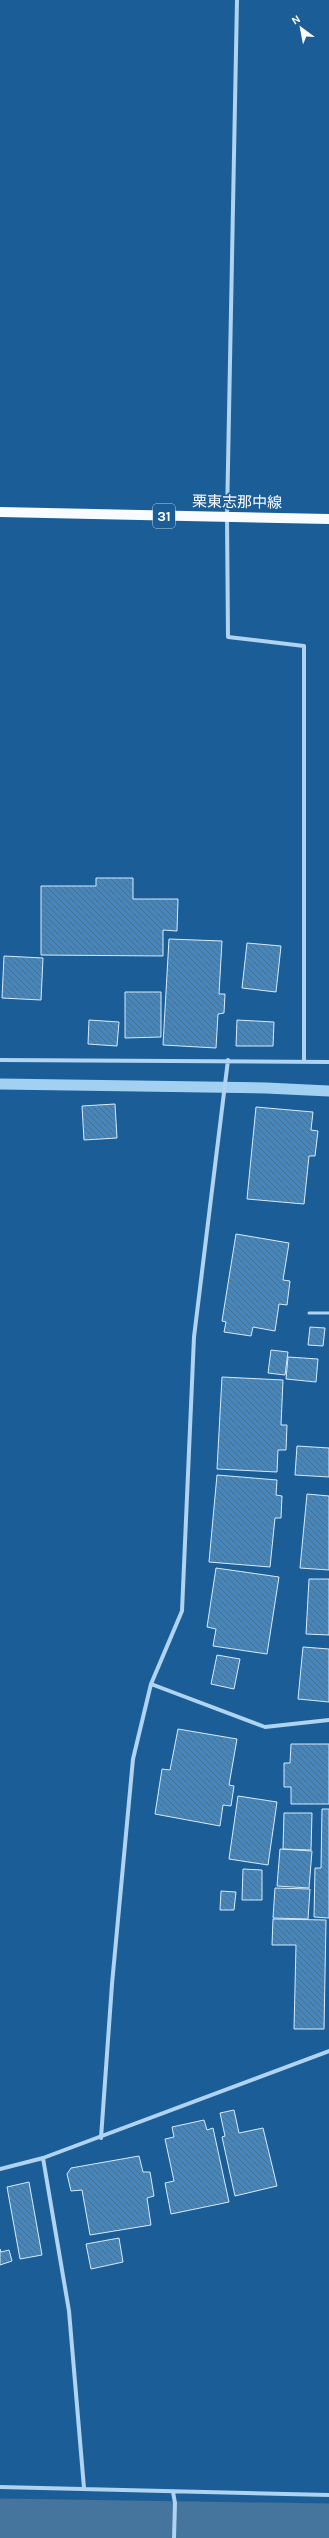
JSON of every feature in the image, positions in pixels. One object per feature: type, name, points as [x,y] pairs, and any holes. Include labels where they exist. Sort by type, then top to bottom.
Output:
[{"type":"main road","name":"栗東志那中線","points":[[0,512],[329,519]]},
{"type":"street","points":[[237,0],[227,517],[228,637],[304,646],[304,1060]]},
{"type":"street","points":[[0,1060],[304,1060],[329,1062]]},
{"type":"street","points":[[101,2138],[112,1984],[133,1759],[150,1684],[182,1611],[194,1337],[228,1060]]},
{"type":"street","points":[[150,1684],[265,1727],[329,1720]]},
{"type":"street","points":[[0,2169],[43,2158],[101,2138],[329,2050]]},
{"type":"street","points":[[43,2158],[69,2311],[84,2488]]},
{"type":"street","points":[[0,2487],[329,2495]]},
{"type":"street","points":[[173,2492],[175,2503],[174,2538]]},
{"type":"lane","points":[[309,1312],[329,1313]]},
{"type":"building","points":[[96,878],[133,878],[133,899],[178,899],[177,931],[163,930],[163,956],[41,955],[41,886],[96,886]]},
{"type":"building","points":[[169,939],[222,941],[219,994],[225,994],[224,1013],[218,1014],[216,1048],[163,1045]]},
{"type":"building","points":[[247,943],[281,946],[276,992],[242,988]]},
{"type":"building","points":[[4,956],[43,958],[41,1000],[2,998]]},
{"type":"building","points":[[125,992],[161,992],[161,1037],[125,1038]]},
{"type":"building","points":[[89,1020],[119,1022],[117,1046],[88,1044]]},
{"type":"building","points":[[237,1020],[274,1022],[273,1046],[236,1046]]},
{"type":"building","points":[[115,1104],[117,1138],[84,1140],[82,1106]]},
{"type":"building","points":[[256,1107],[313,1112],[311,1130],[318,1131],[315,1156],[309,1156],[304,1204],[247,1199]]},
{"type":"building","points":[[236,1234],[289,1243],[283,1280],[290,1281],[287,1305],[279,1304],[275,1331],[253,1327],[251,1336],[224,1332],[226,1322],[222,1321]]},
{"type":"building","points":[[310,1327],[325,1328],[323,1346],[308,1345]]},
{"type":"building","points":[[271,1350],[288,1352],[285,1375],[268,1373]]},
{"type":"building","points":[[288,1357],[318,1359],[316,1382],[286,1379]]},
{"type":"building","points":[[222,1377],[283,1380],[281,1425],[287,1425],[286,1450],[278,1450],[277,1472],[217,1469]]},
{"type":"building","points":[[297,1446],[329,1448],[329,1477],[295,1475]]},
{"type":"building","points":[[217,1475],[277,1480],[276,1495],[282,1496],[281,1518],[275,1518],[270,1567],[209,1562]]},
{"type":"building","points":[[307,1494],[329,1496],[329,1570],[300,1568]]},
{"type":"building","points":[[216,1568],[279,1577],[267,1654],[213,1646],[216,1629],[207,1627]]},
{"type":"building","points":[[309,1579],[329,1579],[329,1635],[306,1634]]},
{"type":"building","points":[[303,1647],[329,1649],[329,1702],[298,1699]]},
{"type":"building","points":[[217,1655],[240,1659],[234,1689],[211,1684]]},
{"type":"building","points":[[178,1729],[237,1739],[229,1785],[234,1786],[231,1806],[223,1805],[220,1826],[155,1814],[162,1769],[170,1770]]},
{"type":"building","points":[[291,1744],[329,1744],[329,1804],[291,1804],[291,1787],[284,1787],[284,1763],[290,1763]]},
{"type":"building","points":[[238,1796],[277,1802],[268,1865],[229,1859]]},
{"type":"building","points":[[322,1809],[329,1809],[329,1918],[314,1917],[315,1868],[321,1868]]},
{"type":"building","points":[[284,1813],[312,1813],[311,1850],[283,1849]]},
{"type":"building","points":[[280,1849],[312,1851],[309,1888],[277,1886]]},
{"type":"building","points":[[243,1869],[262,1870],[262,1900],[242,1900]]},
{"type":"building","points":[[275,1888],[310,1889],[308,1919],[273,1918]]},
{"type":"building","points":[[221,1891],[236,1892],[234,1910],[220,1910]]},
{"type":"building","points":[[273,1919],[326,1920],[324,2029],[294,2029],[296,1945],[272,1945]]},
{"type":"building","points":[[234,2110],[239,2133],[263,2128],[277,2186],[235,2196],[222,2137],[225,2136],[220,2113]]},
{"type":"building","points":[[204,2120],[207,2130],[213,2128],[229,2202],[171,2214],[165,2183],[174,2181],[165,2139],[174,2137],[172,2127]]},
{"type":"building","points":[[139,2156],[143,2172],[150,2172],[154,2196],[147,2198],[151,2225],[90,2235],[82,2190],[71,2191],[67,2174],[71,2168]]},
{"type":"building","points":[[29,2182],[42,2255],[20,2259],[7,2187]]},
{"type":"building","points":[[119,2238],[123,2262],[91,2269],[86,2244]]},
{"type":"building","points":[[0,2249],[1,2252],[9,2250],[12,2261],[0,2265]]},
{"type":"waterway","points":[[0,1084],[266,1088],[329,1091]]},
{"type":"waterway","points":[[0,2530],[329,2535]]}]
